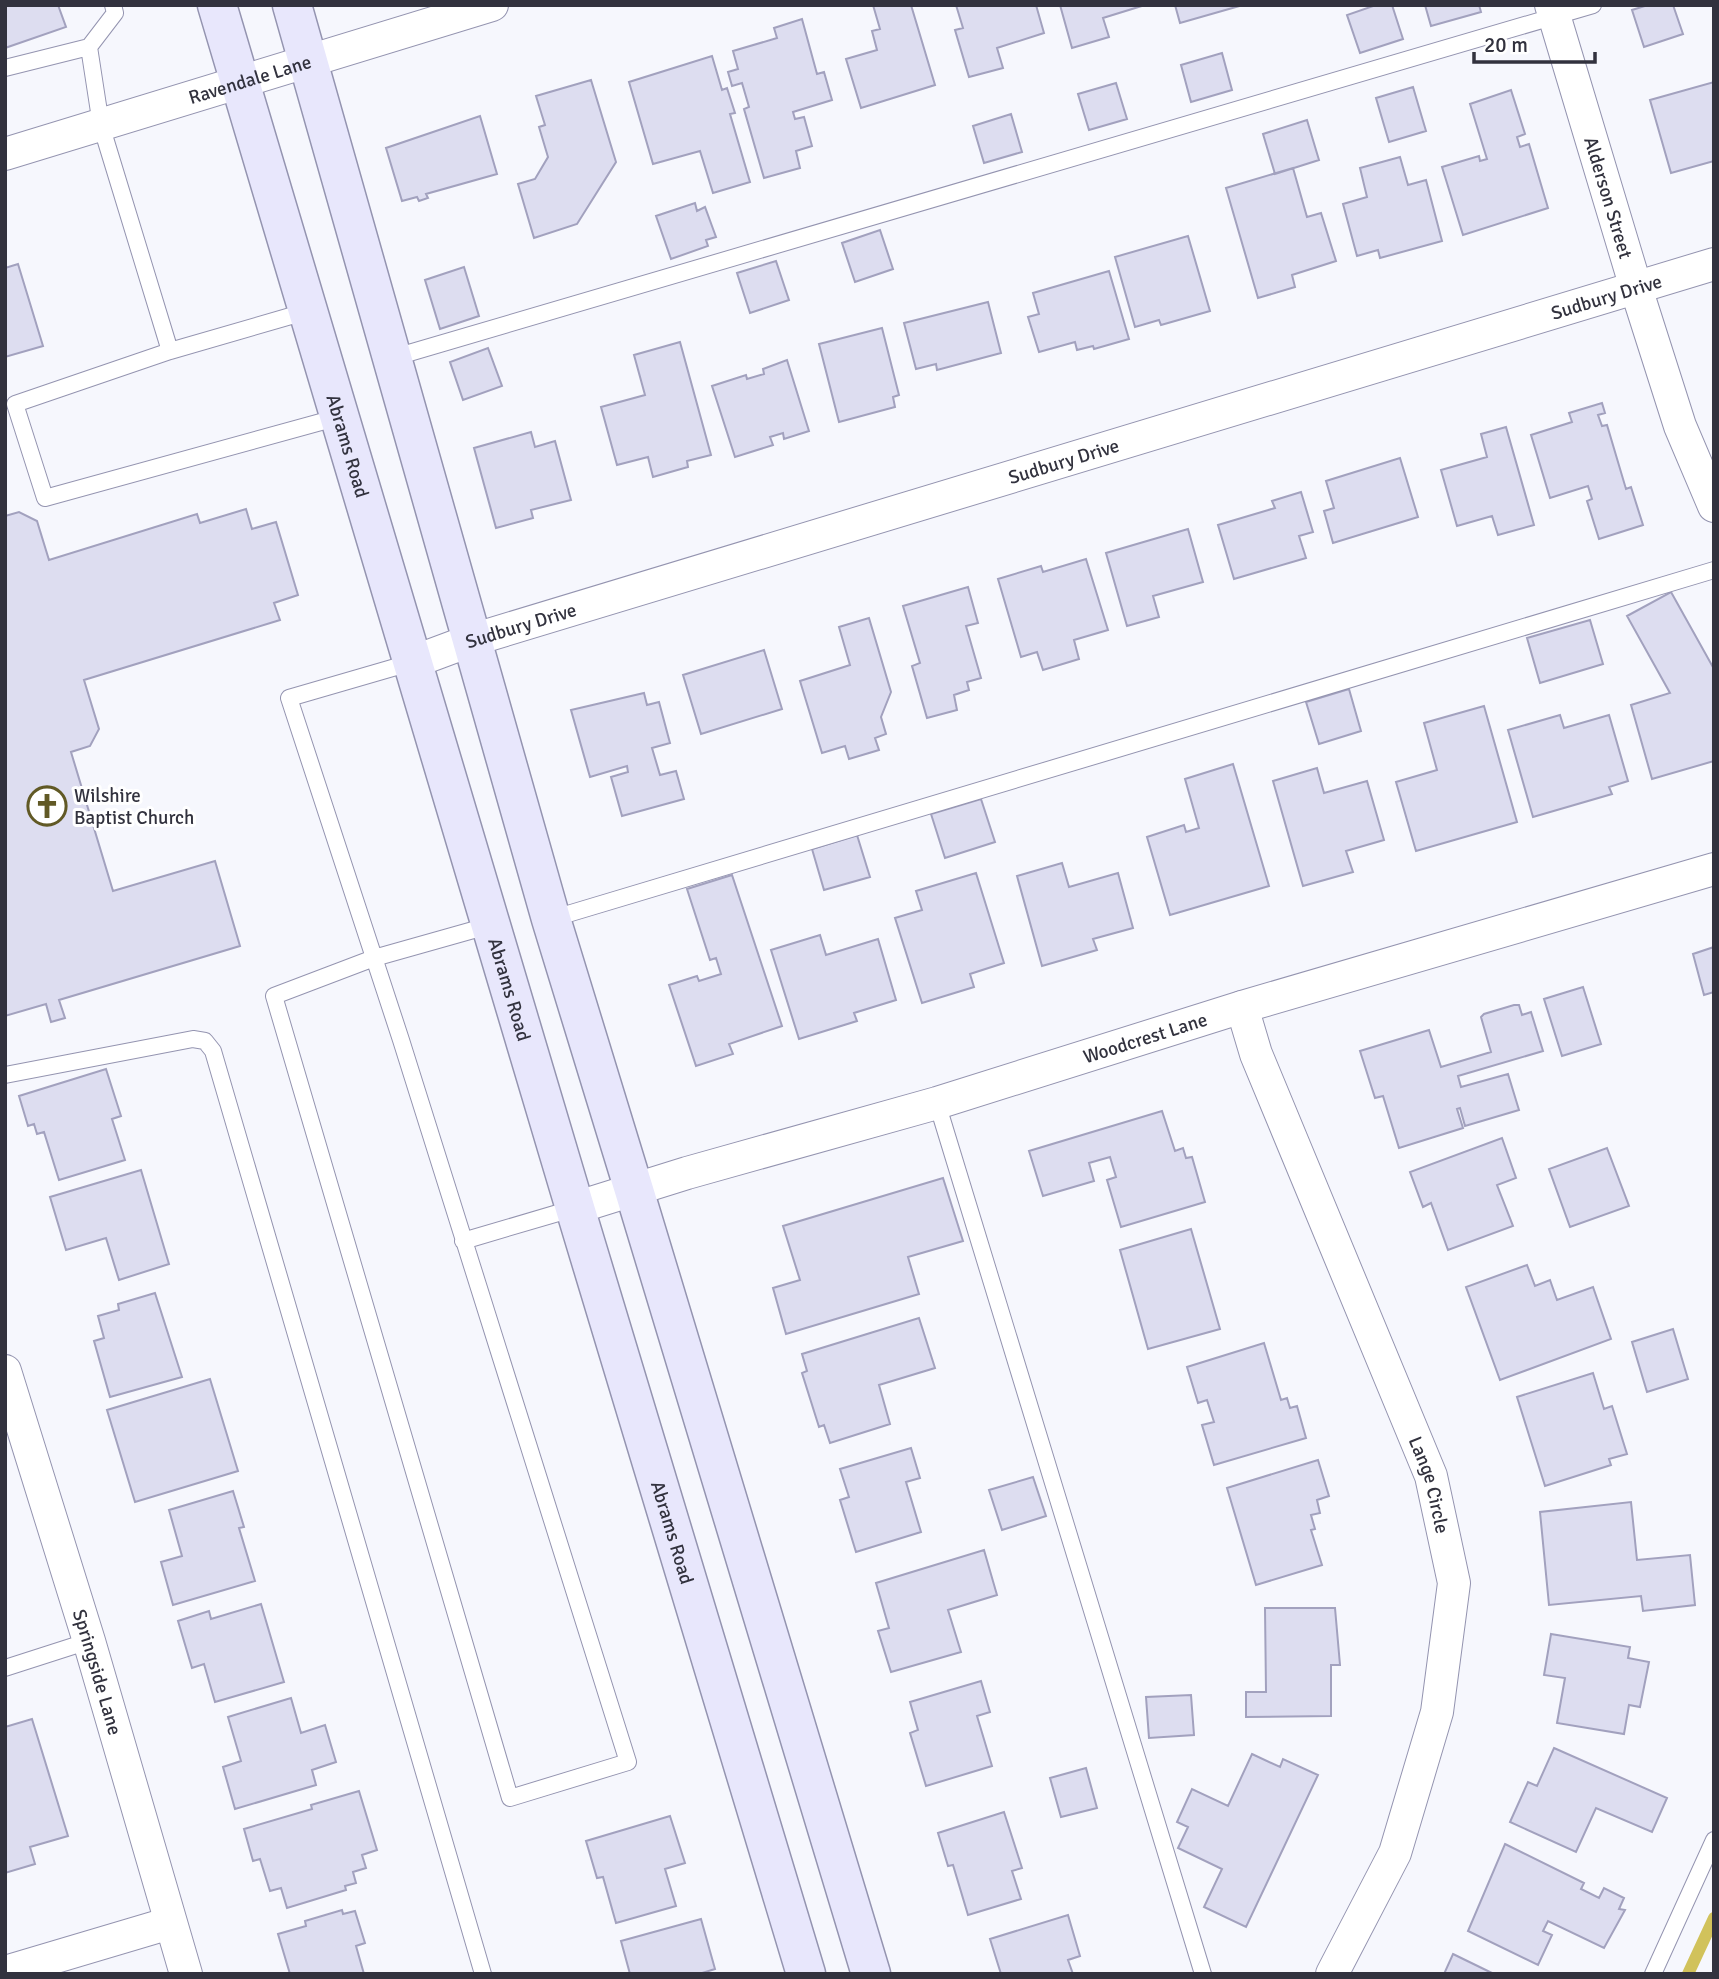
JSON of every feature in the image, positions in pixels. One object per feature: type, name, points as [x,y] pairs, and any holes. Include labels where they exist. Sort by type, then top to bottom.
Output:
[{"type":"main road","name":"Abrams Road","points":[[217,5],[806,1974]]},
{"type":"main road","points":[[292,5],[551,919],[871,1974]]},
{"type":"street","name":"Ravendale Lane","points":[[5,154],[492,5]]},
{"type":"street","name":"Alderson Street","points":[[1553,11],[1636,288],[1681,426],[1714,506]]},
{"type":"street","name":"Sudbury Drive","points":[[413,662],[472,640],[1714,264]]},
{"type":"street","name":"Woodcrest Lane","points":[[575,1208],[687,1173],[937,1103],[1242,1007],[1714,869]]},
{"type":"street","name":"Lange Circle","points":[[1242,1007],[1256,1054],[1431,1476],[1454,1583],[1437,1712],[1395,1853],[1332,1974]]},
{"type":"street","name":"Springside Lane","points":[[6,1379],[89,1641],[186,1974]]},
{"type":"street","points":[[5,1972],[170,1923]]},
{"type":"lane","points":[[5,68],[89,47],[115,13],[113,5]]},
{"type":"lane","points":[[392,358],[1553,11],[1593,5]]},
{"type":"lane","points":[[89,47],[101,125],[170,351]]},
{"type":"lane","points":[[309,311],[170,351],[15,404],[45,498],[340,416]]},
{"type":"lane","points":[[551,919],[1714,570]]},
{"type":"lane","points":[[413,662],[289,698],[374,958],[628,1762],[510,1798],[274,996],[374,958],[491,925]]},
{"type":"lane","points":[[5,1075],[193,1039],[205,1041],[214,1051],[483,1974]]},
{"type":"lane","points":[[937,1103],[1203,1974]]},
{"type":"lane","points":[[463,1241],[575,1208]]},
{"type":"lane","points":[[5,1668],[89,1641]]},
{"type":"lane","points":[[1654,1974],[1714,1840]]},
{"type":"building","points":[[5,5],[58,5],[66,27],[5,48]]},
{"type":"building","points":[[873,5],[911,5],[935,85],[861,108],[846,59],[877,50],[872,31],[880,29]]},
{"type":"building","points":[[956,5],[1036,5],[1044,33],[997,48],[1003,68],[969,77],[955,30],[963,28]]},
{"type":"building","points":[[1060,5],[1145,5],[1103,18],[1109,37],[1072,48]]},
{"type":"building","points":[[1175,5],[1243,5],[1180,23]]},
{"type":"building","points":[[1376,5],[1392,5],[1403,39],[1360,53],[1347,15]]},
{"type":"building","points":[[1425,5],[1479,5],[1481,12],[1431,26]]},
{"type":"building","points":[[1648,5],[1673,5],[1683,34],[1644,47],[1632,10]]},
{"type":"building","points":[[802,19],[817,74],[824,72],[832,100],[793,112],[795,119],[804,117],[812,146],[796,151],[800,168],[764,178],[744,109],[749,107],[742,83],[732,86],[728,72],[738,69],[733,51],[777,38],[774,28]]},
{"type":"building","points":[[1222,53],[1232,90],[1191,102],[1181,65]]},
{"type":"building","points":[[712,56],[722,90],[727,88],[735,113],[730,114],[750,182],[713,193],[700,151],[653,164],[629,82]]},
{"type":"building","points":[[591,80],[616,162],[577,224],[534,238],[518,184],[535,179],[548,157],[539,127],[545,125],[536,96]]},
{"type":"building","points":[[1714,82],[1714,161],[1671,173],[1650,100]]},
{"type":"building","points":[[1116,83],[1127,119],[1089,130],[1078,94]]},
{"type":"building","points":[[1413,87],[1426,131],[1389,142],[1376,98]]},
{"type":"building","points":[[1511,90],[1525,134],[1517,137],[1520,147],[1529,144],[1548,208],[1463,235],[1442,167],[1479,156],[1480,161],[1487,159],[1470,104]]},
{"type":"building","points":[[1011,114],[1022,152],[984,163],[973,126]]},
{"type":"building","points":[[480,116],[497,174],[426,194],[428,198],[419,201],[417,197],[402,201],[386,148]]},
{"type":"building","points":[[1307,120],[1319,160],[1275,174],[1263,134]]},
{"type":"building","points":[[1400,157],[1408,185],[1426,180],[1442,241],[1380,258],[1378,250],[1357,256],[1343,204],[1367,197],[1360,168]]},
{"type":"building","points":[[1293,168],[1307,217],[1321,213],[1336,261],[1292,275],[1295,287],[1258,298],[1226,188]]},
{"type":"building","points":[[695,203],[697,211],[705,207],[716,237],[706,240],[708,246],[671,259],[656,216]]},
{"type":"building","points":[[880,230],[893,269],[855,282],[842,243]]},
{"type":"building","points":[[1188,236],[1210,311],[1161,325],[1159,320],[1135,327],[1115,257]]},
{"type":"building","points":[[776,261],[789,300],[750,313],[737,273]]},
{"type":"building","points":[[18,264],[43,346],[5,357],[5,268]]},
{"type":"building","points":[[464,267],[479,316],[440,329],[425,280]]},
{"type":"building","points":[[1109,271],[1129,339],[1094,349],[1093,346],[1077,350],[1075,342],[1039,352],[1028,317],[1039,314],[1033,293]]},
{"type":"building","points":[[988,302],[1001,353],[937,370],[936,364],[916,369],[904,323]]},
{"type":"building","points":[[882,328],[899,395],[893,397],[895,407],[839,422],[819,344]]},
{"type":"building","points":[[680,342],[711,455],[687,461],[688,467],[653,477],[648,457],[617,465],[601,407],[645,395],[634,355]]},
{"type":"building","points":[[488,348],[502,386],[463,400],[450,362]]},
{"type":"building","points":[[787,360],[809,431],[784,439],[783,433],[770,437],[773,445],[735,457],[712,386],[746,375],[747,379],[764,374],[763,369]]},
{"type":"building","points":[[1602,403],[1605,413],[1598,415],[1602,426],[1607,425],[1626,489],[1631,487],[1643,525],[1599,539],[1587,501],[1592,499],[1588,486],[1550,498],[1531,435],[1572,422],[1569,413]]},
{"type":"building","points":[[1506,427],[1534,525],[1498,535],[1492,516],[1457,526],[1441,470],[1487,457],[1481,434]]},
{"type":"building","points":[[531,432],[535,447],[555,441],[571,500],[531,510],[533,518],[496,528],[474,448]]},
{"type":"building","points":[[1400,458],[1418,517],[1333,543],[1324,511],[1334,508],[1326,481]]},
{"type":"building","points":[[1301,492],[1313,532],[1299,536],[1306,558],[1234,579],[1218,525],[1275,508],[1272,501]]},
{"type":"building","name":"Wilshire Baptist Church","points":[[246,509],[252,529],[276,522],[298,595],[274,603],[280,620],[84,680],[99,729],[90,746],[71,752],[113,891],[215,861],[240,946],[59,1000],[65,1018],[51,1022],[46,1004],[5,1016],[5,516],[19,512],[37,521],[49,560],[197,514],[200,523]]},
{"type":"building","points":[[1188,529],[1203,582],[1153,596],[1159,617],[1127,626],[1106,553]]},
{"type":"building","points":[[1086,559],[1108,630],[1074,640],[1079,659],[1043,670],[1037,652],[1021,657],[998,579],[1041,566],[1043,572]]},
{"type":"building","points":[[968,587],[978,623],[966,626],[981,678],[967,682],[969,690],[954,695],[957,710],[927,718],[912,666],[920,663],[903,606]]},
{"type":"building","points":[[1671,592],[1714,669],[1714,761],[1652,779],[1631,705],[1670,693],[1627,616]]},
{"type":"building","points":[[869,618],[891,692],[881,717],[886,734],[875,738],[879,750],[849,759],[845,746],[822,753],[800,681],[850,665],[839,627]]},
{"type":"building","points":[[1590,620],[1603,664],[1540,683],[1527,638]]},
{"type":"building","points":[[764,650],[782,709],[701,734],[683,675]]},
{"type":"building","points":[[1349,689],[1361,731],[1319,744],[1306,702]]},
{"type":"building","points":[[644,693],[647,705],[659,702],[670,743],[652,748],[660,775],[676,771],[684,799],[622,816],[611,777],[628,772],[627,766],[590,777],[571,710]]},
{"type":"building","points":[[1484,706],[1517,822],[1416,851],[1396,782],[1437,770],[1424,723]]},
{"type":"building","points":[[1560,715],[1564,728],[1609,715],[1628,781],[1609,787],[1612,794],[1533,817],[1508,730]]},
{"type":"building","points":[[1233,764],[1269,886],[1170,915],[1147,837],[1184,825],[1186,832],[1199,828],[1185,779]]},
{"type":"building","points":[[1317,768],[1324,793],[1367,781],[1384,840],[1346,851],[1353,872],[1303,886],[1273,781]]},
{"type":"building","points":[[981,799],[995,842],[945,858],[931,814]]},
{"type":"building","points":[[857,835],[870,877],[824,890],[812,849]]},
{"type":"building","points":[[1062,863],[1069,887],[1118,873],[1133,928],[1093,939],[1097,950],[1042,966],[1017,876]]},
{"type":"building","points":[[976,873],[1004,963],[970,974],[974,987],[922,1003],[895,918],[922,910],[916,891]]},
{"type":"building","points":[[732,875],[782,1026],[729,1044],[733,1054],[696,1066],[669,985],[697,976],[699,981],[721,974],[716,958],[710,960],[687,889]]},
{"type":"building","points":[[820,935],[826,955],[878,939],[896,1000],[854,1013],[857,1021],[799,1039],[771,950]]},
{"type":"building","points":[[1714,947],[1714,992],[1704,995],[1693,954]]},
{"type":"building","points":[[1583,987],[1601,1044],[1562,1056],[1544,999]]},
{"type":"building","points":[[1519,1005],[1522,1015],[1531,1012],[1543,1051],[1458,1076],[1461,1087],[1508,1074],[1519,1110],[1465,1126],[1460,1108],[1457,1109],[1463,1128],[1399,1148],[1383,1096],[1375,1098],[1360,1051],[1429,1030],[1441,1067],[1491,1052],[1481,1017]]},
{"type":"building","points":[[106,1069],[121,1116],[112,1119],[125,1160],[59,1180],[44,1132],[37,1134],[34,1124],[28,1126],[19,1096]]},
{"type":"building","points":[[1162,1111],[1175,1151],[1183,1148],[1186,1158],[1192,1157],[1205,1202],[1121,1227],[1107,1180],[1116,1177],[1110,1157],[1089,1163],[1094,1181],[1043,1196],[1029,1151]]},
{"type":"building","points":[[1502,1138],[1516,1178],[1497,1185],[1513,1226],[1448,1250],[1431,1203],[1423,1207],[1410,1172]]},
{"type":"building","points":[[1607,1148],[1629,1206],[1570,1227],[1549,1169]]},
{"type":"building","points":[[141,1170],[169,1264],[119,1280],[106,1238],[66,1250],[50,1197]]},
{"type":"building","points":[[943,1178],[963,1241],[908,1257],[919,1294],[786,1334],[773,1288],[800,1280],[783,1226]]},
{"type":"building","points":[[1191,1229],[1220,1329],[1148,1349],[1120,1250]]},
{"type":"building","points":[[1527,1265],[1535,1286],[1550,1280],[1557,1300],[1593,1287],[1611,1339],[1500,1380],[1466,1287]]},
{"type":"building","points":[[155,1293],[182,1377],[110,1397],[94,1341],[104,1338],[98,1316],[119,1310],[118,1304]]},
{"type":"building","points":[[919,1318],[935,1368],[879,1385],[890,1424],[830,1443],[824,1425],[819,1427],[802,1373],[807,1371],[802,1354]]},
{"type":"building","points":[[1673,1329],[1688,1379],[1647,1392],[1632,1342]]},
{"type":"building","points":[[1264,1343],[1281,1400],[1287,1398],[1290,1408],[1297,1406],[1306,1438],[1214,1465],[1202,1425],[1214,1422],[1207,1400],[1198,1403],[1187,1367]]},
{"type":"building","points":[[1593,1373],[1604,1409],[1612,1406],[1627,1454],[1609,1459],[1611,1465],[1545,1486],[1517,1397]]},
{"type":"building","points":[[210,1379],[238,1471],[135,1502],[107,1410]]},
{"type":"building","points":[[911,1448],[920,1478],[906,1482],[921,1532],[856,1552],[840,1500],[849,1497],[840,1469]]},
{"type":"building","points":[[1318,1460],[1329,1496],[1317,1500],[1320,1513],[1311,1515],[1315,1529],[1311,1530],[1322,1565],[1256,1585],[1227,1488]]},
{"type":"building","points":[[1033,1477],[1046,1516],[1002,1530],[989,1490]]},
{"type":"building","points":[[233,1491],[244,1527],[239,1528],[255,1581],[173,1605],[161,1562],[182,1556],[169,1510]]},
{"type":"building","points":[[1631,1502],[1637,1560],[1690,1555],[1695,1605],[1643,1611],[1641,1596],[1549,1605],[1540,1512]]},
{"type":"building","points":[[984,1550],[997,1595],[948,1610],[961,1652],[891,1672],[878,1631],[889,1628],[876,1583]]},
{"type":"building","points":[[261,1604],[284,1682],[215,1702],[204,1664],[192,1668],[178,1621],[209,1611],[211,1619]]},
{"type":"building","points":[[1265,1608],[1335,1608],[1340,1665],[1331,1665],[1331,1716],[1246,1717],[1246,1692],[1266,1692]]},
{"type":"building","points":[[1551,1634],[1630,1647],[1628,1658],[1649,1662],[1640,1707],[1629,1705],[1624,1734],[1557,1723],[1565,1678],[1544,1675]]},
{"type":"building","points":[[981,1681],[990,1712],[977,1716],[992,1766],[926,1786],[910,1733],[918,1730],[910,1702]]},
{"type":"building","points":[[1191,1695],[1194,1735],[1149,1738],[1146,1697]]},
{"type":"building","points":[[291,1698],[301,1733],[325,1725],[336,1762],[312,1770],[316,1785],[235,1809],[223,1767],[241,1761],[228,1717]]},
{"type":"building","points":[[32,1719],[68,1836],[30,1847],[35,1864],[5,1873],[5,1727]]},
{"type":"building","points":[[1554,1748],[1667,1798],[1652,1832],[1596,1808],[1576,1852],[1510,1822],[1528,1782],[1537,1786]]},
{"type":"building","points":[[1252,1754],[1280,1767],[1283,1759],[1318,1775],[1246,1927],[1204,1907],[1222,1869],[1178,1848],[1188,1827],[1177,1822],[1192,1789],[1228,1806]]},
{"type":"building","points":[[1086,1768],[1097,1808],[1061,1817],[1050,1778]]},
{"type":"building","points":[[359,1791],[377,1850],[362,1855],[366,1868],[353,1872],[356,1883],[345,1886],[346,1890],[287,1908],[281,1888],[270,1891],[260,1859],[253,1861],[244,1829],[312,1809],[311,1805]]},
{"type":"building","points":[[1004,1812],[1022,1868],[1012,1871],[1021,1899],[968,1915],[953,1865],[948,1866],[938,1833]]},
{"type":"building","points":[[670,1816],[685,1863],[665,1869],[676,1906],[616,1923],[603,1877],[597,1878],[586,1841]]},
{"type":"building","points":[[1505,1844],[1584,1883],[1581,1889],[1599,1898],[1604,1888],[1624,1898],[1619,1909],[1625,1910],[1604,1948],[1548,1921],[1543,1931],[1552,1935],[1538,1965],[1468,1931]]},
{"type":"building","points":[[342,1910],[343,1914],[355,1911],[365,1943],[356,1946],[364,1974],[290,1974],[278,1934],[306,1926],[305,1921]]},
{"type":"building","points":[[1068,1915],[1080,1956],[1068,1960],[1073,1974],[1001,1974],[990,1939]]},
{"type":"building","points":[[701,1919],[715,1969],[699,1974],[630,1974],[621,1941]]},
{"type":"building","points":[[1453,1954],[1494,1974],[1444,1974]]},
{"type":"waterway","points":[[1688,1974],[1714,1918]]},
{"type":"place","name":"Wilshire Baptist Church","points":[[47,806]]}]
